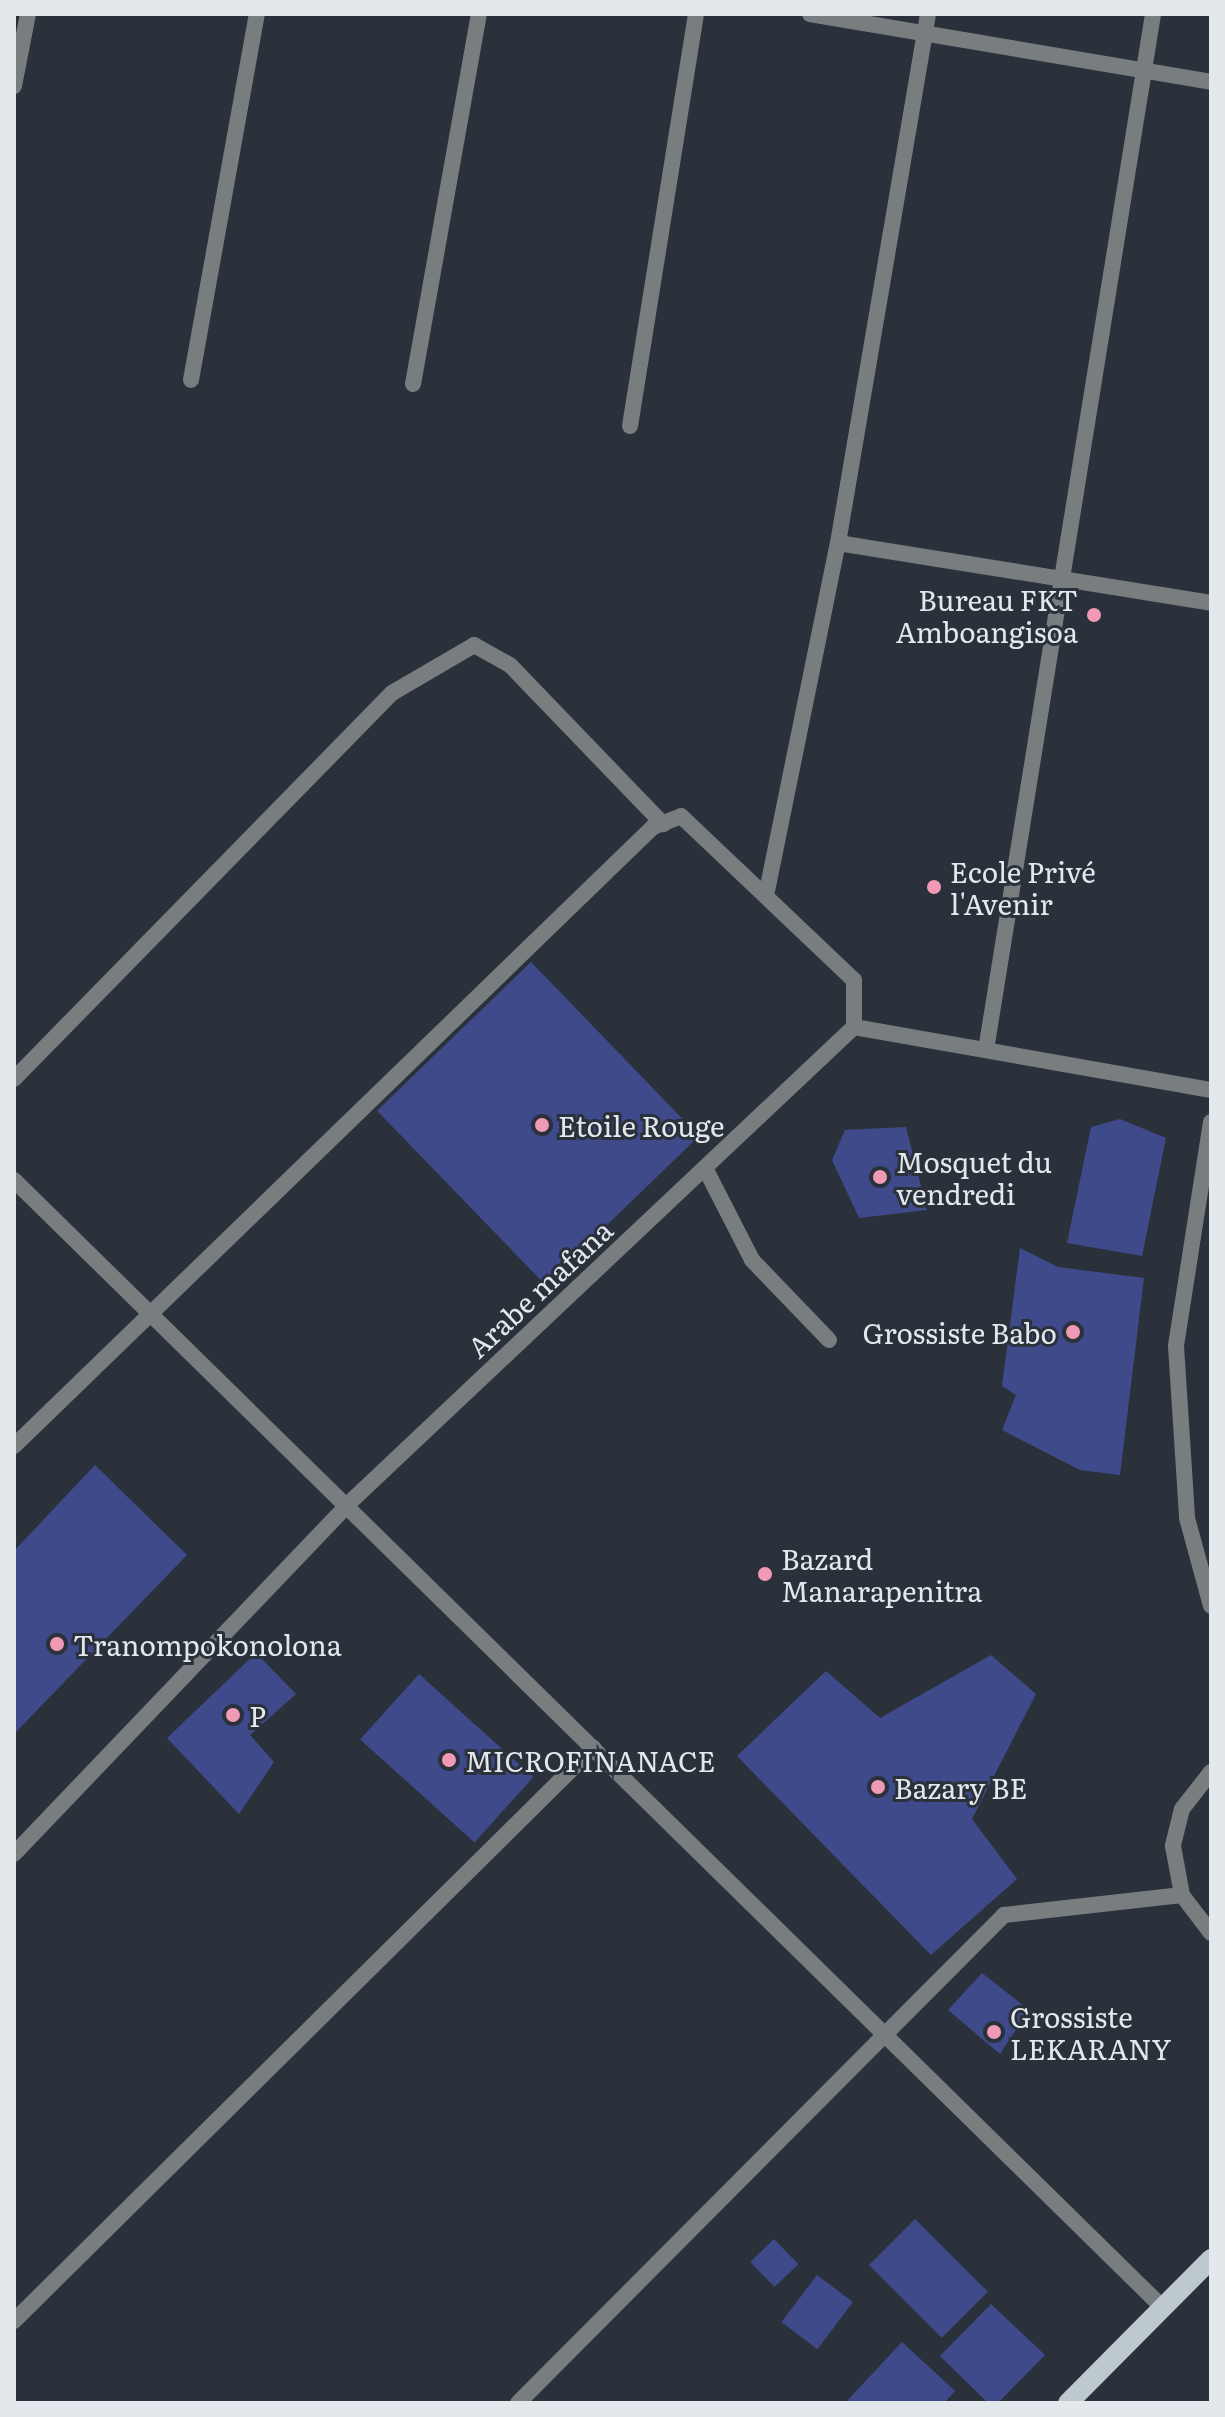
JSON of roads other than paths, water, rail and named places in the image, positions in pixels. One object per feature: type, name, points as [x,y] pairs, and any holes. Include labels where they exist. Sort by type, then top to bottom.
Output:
[{"type":"main road","points":[[1068,2403],[1211,2259]]},
{"type":"street","points":[[14,86],[28,14]]},
{"type":"street","points":[[191,380],[257,14]]},
{"type":"street","points":[[413,384],[479,14]]},
{"type":"street","points":[[630,426],[696,14]]},
{"type":"street","points":[[810,14],[1211,82]]},
{"type":"street","points":[[766,896],[838,543],[928,14]]},
{"type":"street","points":[[986,1050],[1153,14]]},
{"type":"street","points":[[838,543],[1211,603]]},
{"type":"street","points":[[14,1079],[392,693],[474,645],[510,665],[663,824]]},
{"type":"street","points":[[14,1446],[663,824],[681,816],[854,980],[854,1027],[1211,1090]]},
{"type":"street","name":"Arabe mafana","points":[[14,1854],[346,1506],[854,1027]]},
{"type":"street","points":[[1211,1122],[1176,1346],[1211,1606]]},
{"type":"street","points":[[705,1168],[752,1260],[829,1340]]},
{"type":"street","points":[[14,1180],[1161,2306]]},
{"type":"street","points":[[14,2321],[593,1748]]},
{"type":"street","points":[[1211,1772],[1182,1809],[1176,1833],[1182,1895],[1211,1933]]},
{"type":"street","points":[[518,2403],[881,2031],[1004,1915],[1182,1895]]},
{"type":"place","name":"Bureau FKT Amboangisoa","points":[[1094,615]]},
{"type":"place","name":"Ecole Privé l'Avenir","points":[[934,887]]},
{"type":"place","name":"Etoile Rouge","points":[[542,1125]]},
{"type":"place","name":"Mosquet du vendredi","points":[[880,1177]]},
{"type":"place","name":"Grossiste Babo","points":[[1073,1332]]},
{"type":"place","name":"Bazard Manarapenitra","points":[[765,1574]]},
{"type":"place","name":"Tranompokonolona","points":[[57,1644]]},
{"type":"place","name":"P","points":[[233,1715]]},
{"type":"place","name":"MICROFINANACE","points":[[449,1760]]},
{"type":"place","name":"Bazary BE","points":[[878,1787]]},
{"type":"place","name":"Grossiste LEKARANY","points":[[994,2032]]}]
